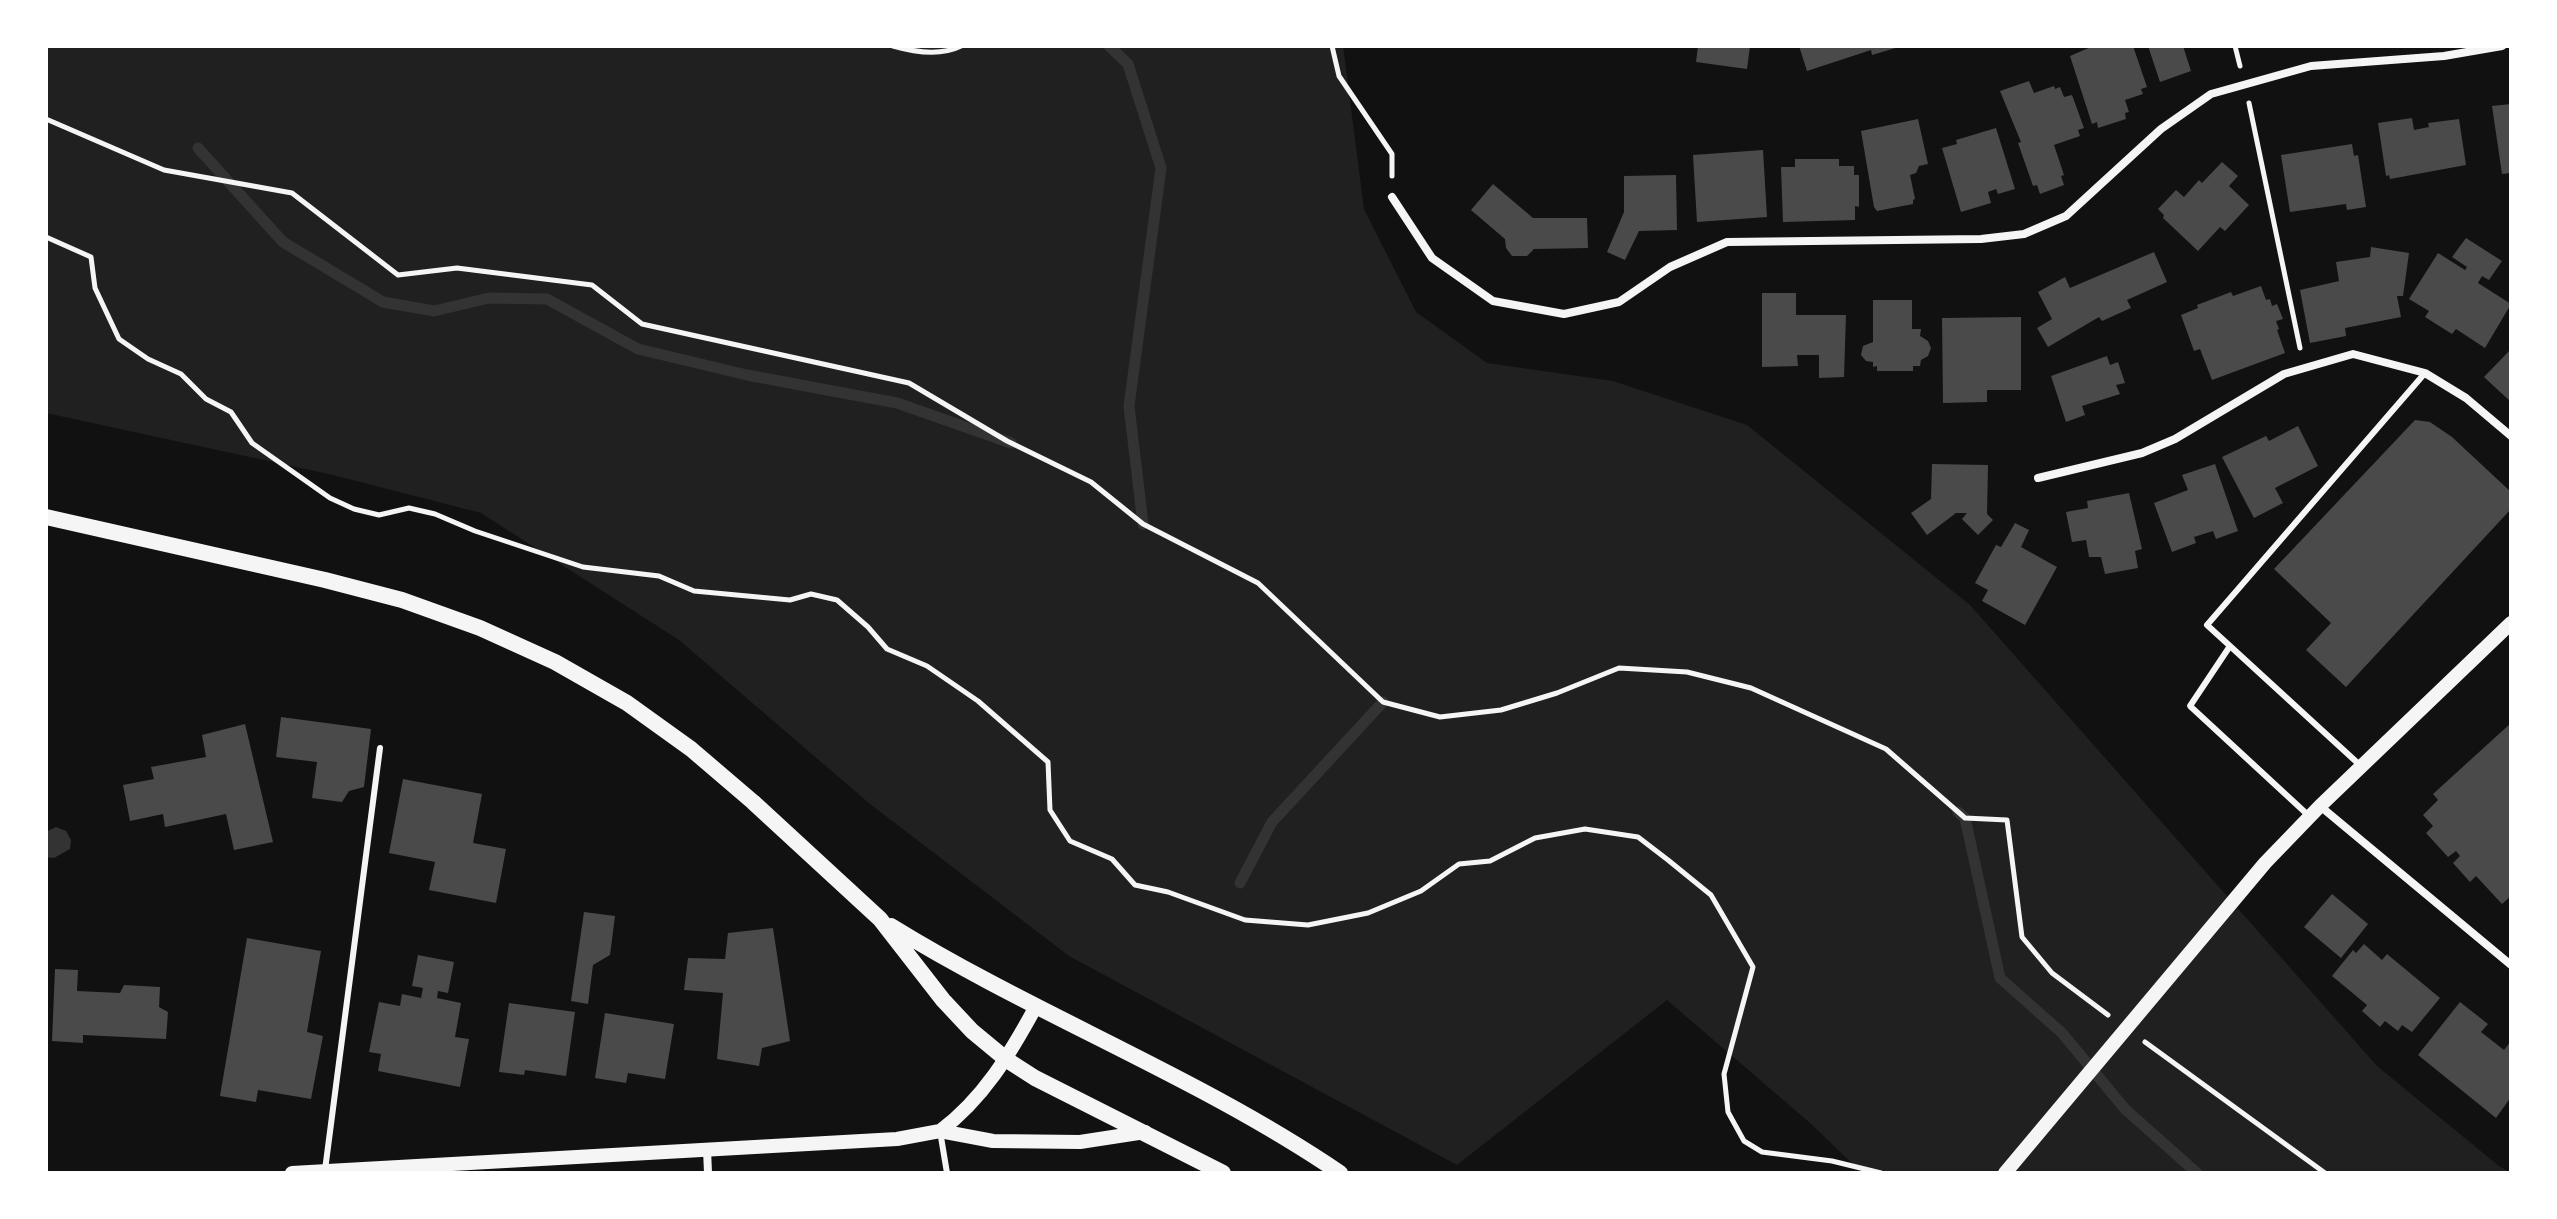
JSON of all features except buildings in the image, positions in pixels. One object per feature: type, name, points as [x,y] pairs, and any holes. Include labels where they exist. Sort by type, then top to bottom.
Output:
[{"type":"main road","points":[[46,517],[402,600],[480,628],[555,662],[627,703],[691,749],[753,802],[880,919],[943,1000],[972,1031],[1007,1060],[1035,1078],[1223,1173]]},
{"type":"main road","points":[[880,919],[967,972],[1209,1094],[1298,1144],[1340,1173]]},
{"type":"street","points":[[1392,197],[1432,258],[1493,301],[1564,314],[1619,302],[1670,267],[1727,242],[1981,239],[2024,234],[2066,216],[2161,129],[2211,94],[2311,66],[2444,56],[2502,46]]},
{"type":"street","points":[[2038,478],[2142,453],[2175,439],[2284,374],[2353,354],[2425,373],[2466,398],[2511,436]]},
{"type":"street","points":[[2005,1173],[2265,863],[2511,623]]},
{"type":"street","points":[[2315,812],[2511,965]]},
{"type":"street","points":[[940,1131],[957,1118],[1007,1060],[1035,1008]]},
{"type":"street","points":[[292,1173],[897,1139],[940,1131],[993,1141],[1080,1142],[1145,1132]]},
{"type":"street","points":[[707,1149],[708,1173]]},
{"type":"lane","points":[[2362,767],[2207,625],[2425,373]]},
{"type":"lane","points":[[2230,646],[2190,706],[2315,812]]},
{"type":"lane","points":[[325,1170],[380,748]]},
{"type":"lane","points":[[940,1131],[947,1173]]},
{"type":"path","points":[[893,46],[927,52],[953,50],[961,46]]},
{"type":"path","points":[[1332,46],[1339,76],[1392,154],[1392,197]]},
{"type":"path","points":[[2235,46],[2304,368]]},
{"type":"path","points":[[46,119],[164,170],[292,193],[398,275],[457,268],[592,285],[642,324],[909,383],[1007,441],[1091,482],[1143,524],[1258,583],[1383,702],[1440,717],[1501,710],[1557,693],[1619,668],[1687,672],[1751,688],[1886,749],[1965,818],[2007,820],[2022,937],[2052,973],[2116,1020]]},
{"type":"path","points":[[46,237],[91,257],[95,288],[119,339],[148,359],[181,374],[206,399],[231,412],[252,443],[330,498],[354,509],[379,515],[409,508],[435,514],[475,531],[583,567],[659,576],[694,591],[790,600],[811,594],[837,600],[868,627],[887,649],[927,666],[978,701],[1048,762],[1050,810],[1070,841],[1112,859],[1135,885],[1168,892],[1245,920],[1308,925],[1368,913],[1421,891],[1459,864],[1490,861],[1535,838],[1585,829],[1638,837],[1711,895],[1753,967],[1749,992],[1724,1074],[1728,1112],[1744,1141],[1762,1152],[1832,1161],[1881,1173]]},
{"type":"path","points":[[2141,1039],[2325,1173]]},
{"type":"shaded area","points":[[46,46],[1343,46],[1364,209],[1416,312],[1487,363],[1613,381],[1747,425],[1970,605],[2377,1066],[2511,1173],[1862,1173],[1810,1123],[1667,1000],[1457,1165],[1069,956],[870,804],[679,640],[481,513],[333,475],[46,413]]},
{"type":"shaded area","points":[[56,827],[66,831],[71,840],[70,849],[54,858],[46,857],[46,832]]},
{"type":"waterway","points":[[1109,46],[1128,64],[1161,168],[1129,406],[1143,524]]},
{"type":"waterway","points":[[198,148],[283,242],[383,302],[434,311],[489,298],[547,299],[638,349],[747,375],[897,403],[1011,443]]},
{"type":"waterway","points":[[1240,883],[1272,822],[1383,702]]},
{"type":"waterway","points":[[1958,812],[1965,818],[2000,978],[2062,1033],[2125,1109],[2197,1173]]}]
